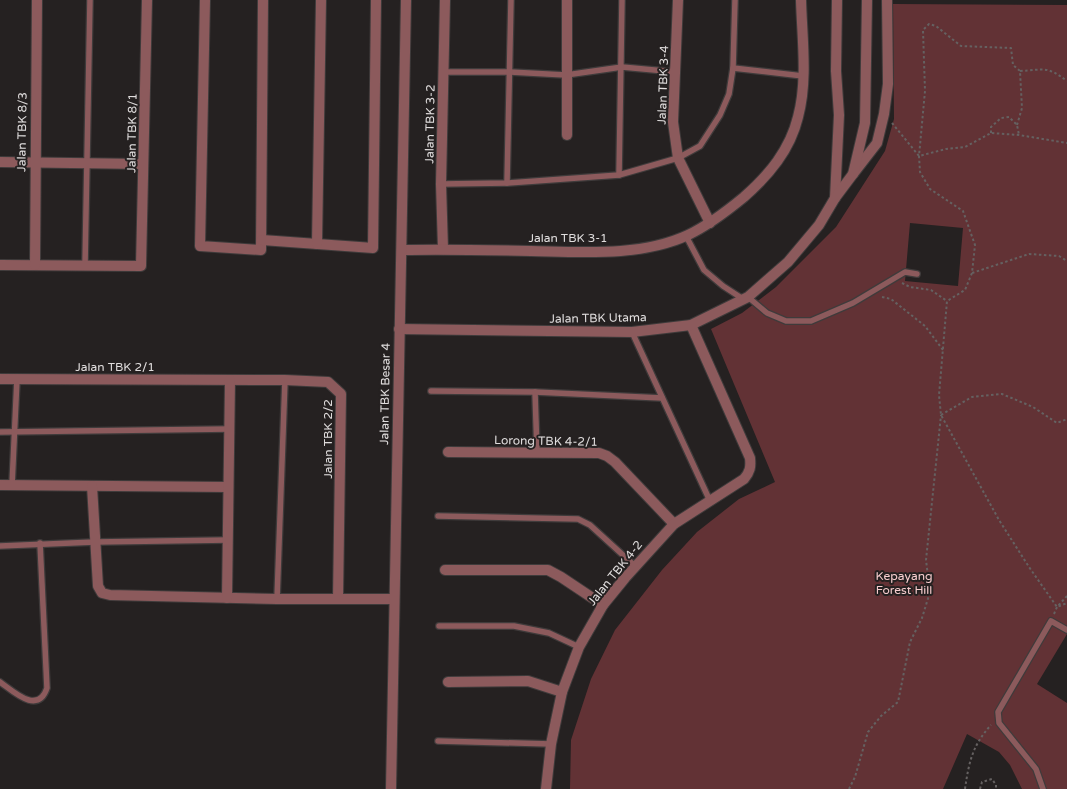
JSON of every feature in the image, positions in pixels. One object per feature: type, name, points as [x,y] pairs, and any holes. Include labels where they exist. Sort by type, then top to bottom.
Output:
[{"type":"street","name":"Jalan TBK 8/3","points":[[35,265],[34,163],[37,0]]},
{"type":"street","name":"Jalan TBK 8/1","points":[[85,265],[141,266],[147,0]]},
{"type":"street","points":[[205,0],[200,246],[261,250],[263,0]]},
{"type":"street","points":[[317,244],[321,0]]},
{"type":"street","points":[[262,240],[373,248],[376,0]]},
{"type":"street","name":"Jalan TBK Besar 4","points":[[391,789],[406,0]]},
{"type":"street","name":"Jalan TBK 3-2","points":[[443,249],[441,184],[445,0]]},
{"type":"street","points":[[566,0],[567,135]]},
{"type":"street","name":"Jalan TBK 3-4","points":[[678,0],[673,122],[678,158],[710,223]]},
{"type":"street","name":"Jalan TBK 3-1","points":[[402,250],[443,249],[597,253],[652,247],[686,236],[710,223],[760,183],[786,151],[798,117],[803,76],[801,0]]},
{"type":"street","points":[[835,198],[839,115],[836,71],[838,0]]},
{"type":"street","points":[[854,174],[864,123],[867,0]]},
{"type":"street","name":"Jalan TBK Utama","points":[[399,329],[632,332],[691,325],[746,298],[788,262],[819,225],[835,198],[877,143],[884,114],[888,84],[886,0]]},
{"type":"street","points":[[0,162],[143,164]]},
{"type":"street","points":[[0,265],[85,265]]},
{"type":"street","name":"Jalan TBK 4-2","points":[[546,789],[551,744],[562,692],[579,648],[603,605],[635,566],[674,524],[744,479],[751,467],[750,458],[691,325]]},
{"type":"street","name":"Jalan TBK 2/1","points":[[0,379],[230,380]]},
{"type":"street","points":[[227,598],[230,380]]},
{"type":"street","name":"Jalan TBK 2/2","points":[[230,380],[328,382],[341,394],[338,599]]},
{"type":"street","name":"Lorong TBK 4-2/1","points":[[448,452],[599,453],[607,456],[674,524]]},
{"type":"street","points":[[0,484],[228,487]]},
{"type":"street","points":[[92,486],[98,586],[102,593],[110,595],[227,598],[394,599]]},
{"type":"street","points":[[445,570],[548,570],[561,576],[603,605]]},
{"type":"street","points":[[448,682],[528,681],[562,692]]},
{"type":"lane","points":[[85,265],[90,0]]},
{"type":"lane","points":[[507,182],[511,0]]},
{"type":"lane","points":[[619,175],[622,0]]},
{"type":"lane","points":[[441,184],[619,175],[678,158],[700,146],[720,115],[729,94],[733,68],[735,0]]},
{"type":"lane","points":[[443,72],[510,72],[566,75],[622,67],[676,72]]},
{"type":"lane","points":[[733,68],[803,76]]},
{"type":"lane","points":[[686,236],[704,270],[723,286],[746,298],[767,313],[786,322],[811,321],[853,304],[905,272],[917,274]]},
{"type":"lane","points":[[632,332],[710,501]]},
{"type":"lane","points":[[12,485],[16,380]]},
{"type":"lane","points":[[277,599],[285,380]]},
{"type":"lane","points":[[431,391],[535,392],[662,398]]},
{"type":"lane","points":[[535,392],[538,452]]},
{"type":"lane","points":[[0,432],[229,429]]},
{"type":"lane","points":[[438,516],[578,519],[590,525],[635,566]]},
{"type":"lane","points":[[0,546],[228,540]]},
{"type":"lane","points":[[0,682],[27,700],[39,700],[44,696],[47,688],[40,544]]},
{"type":"lane","points":[[1043,789],[1036,768],[1002,727],[998,718],[998,712],[1051,621],[1067,630]]},
{"type":"lane","points":[[439,626],[514,626],[549,632],[579,648]]},
{"type":"lane","points":[[438,741],[551,744]]},
{"type":"path","points":[[947,301],[965,290],[972,273],[975,245],[963,211],[930,190],[920,172],[919,156],[925,91],[923,30],[929,24],[936,26],[961,46],[1011,48],[1013,65],[1020,71],[1041,68],[1054,72],[1067,81]]},
{"type":"path","points":[[1019,135],[1017,125],[1022,108],[1020,71]]},
{"type":"path","points":[[1062,77],[1067,74]]},
{"type":"path","points":[[884,114],[919,156]]},
{"type":"path","points":[[991,133],[991,127],[1000,118],[1009,117],[1017,125]]},
{"type":"path","points":[[919,156],[946,149],[965,147],[991,133],[1019,135],[1067,143]]},
{"type":"path","points":[[972,273],[1029,254],[1059,256],[1067,261]]},
{"type":"path","points":[[892,280],[931,290],[947,301]]},
{"type":"path","points":[[870,293],[891,300],[902,308],[925,326],[943,350]]},
{"type":"path","points":[[849,789],[855,776],[868,732],[881,716],[898,702],[910,642],[922,618],[930,592],[926,560],[941,415],[939,395],[947,301]]},
{"type":"path","points":[[941,415],[972,397],[1002,394],[1033,407],[1057,423],[1067,419]]},
{"type":"path","points":[[941,415],[999,520],[1029,567],[1058,607]]},
{"type":"path","points":[[1051,621],[1058,607],[1067,596]]},
{"type":"path","points":[[1058,607],[1067,603]]},
{"type":"path","points":[[966,789],[970,760],[981,736],[998,718]]},
{"type":"path","points":[[980,789],[982,782],[992,779],[996,789]]},
{"type":"green space","name":"Kepayang Forest Hill","points":[[893,4],[1067,5],[1067,634],[1037,684],[1067,703],[1067,789],[1022,789],[1010,765],[999,752],[967,734],[943,789],[570,789],[571,740],[591,679],[615,630],[662,570],[697,532],[739,499],[775,482],[711,329],[742,313],[776,287],[836,227],[885,151],[894,119]],"holes":[[[910,223],[963,228],[958,286],[905,281]]]}]
